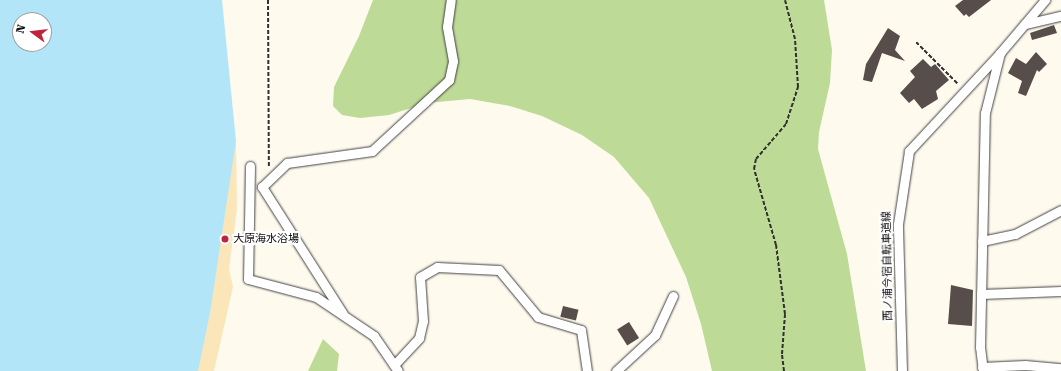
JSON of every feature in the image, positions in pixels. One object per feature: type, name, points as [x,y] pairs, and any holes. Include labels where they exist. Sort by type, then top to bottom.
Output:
[{"type":"street","points":[[342,314],[262,187],[286,162],[372,151],[449,80],[453,61],[447,27],[451,0]]},
{"type":"street","name":"西ノ浦今宿自転車道線","points":[[902,371],[898,224],[908,151],[1000,53],[1045,0]]},
{"type":"street","points":[[1025,24],[1061,16]]},
{"type":"street","points":[[1000,53],[985,113],[981,294],[983,369],[1025,365],[1061,368]]},
{"type":"street","points":[[250,166],[248,279],[316,297],[374,336],[396,368],[419,338],[423,321],[420,277],[437,267],[499,270],[538,317],[581,330],[588,371]]},
{"type":"street","points":[[982,242],[1015,234],[1061,210]]},
{"type":"street","points":[[981,294],[1061,291]]},
{"type":"street","points":[[616,371],[655,335],[673,296]]},
{"type":"path","points":[[268,0],[270,176]]},
{"type":"path","points":[[784,371],[782,354],[785,314],[776,245],[754,169],[756,159],[786,124],[798,87],[795,39],[785,0]]},
{"type":"path","points":[[916,42],[965,90]]},
{"type":"green space","points":[[373,0],[824,0],[832,50],[830,83],[819,132],[818,149],[847,254],[866,371],[712,371],[701,324],[686,277],[649,198],[614,157],[582,135],[542,116],[510,106],[470,99],[427,103],[389,115],[360,118],[342,115],[333,106],[334,87],[359,36]]},
{"type":"green space","points":[[323,339],[339,354],[337,371],[308,371]]},
{"type":"sand","name":"大原海水浴場","points":[[236,141],[237,209],[229,269],[233,287],[214,371],[186,371]]},
{"type":"water","points":[[0,0],[222,0],[236,141],[210,313],[198,371],[0,371]]},
{"type":"building","points":[[963,0],[991,0],[969,17],[966,14],[964,16],[955,6]]},
{"type":"building","points":[[1054,25],[1057,33],[1032,40],[1030,33]]},
{"type":"building","points":[[888,28],[900,36],[895,50],[905,61],[882,53],[872,82],[863,80],[866,64]]},
{"type":"building","points":[[1036,52],[1047,64],[1039,72],[1037,70],[1026,96],[1018,93],[1022,81],[1008,73],[1016,58],[1026,64]]},
{"type":"building","points":[[923,59],[931,67],[935,64],[949,80],[936,91],[938,99],[922,109],[914,99],[909,103],[900,93],[915,77],[910,71]]},
{"type":"building","points":[[951,285],[973,290],[972,326],[948,324]]},
{"type":"building","points":[[563,306],[579,310],[576,321],[560,317]]},
{"type":"building","points":[[629,322],[639,338],[627,346],[617,329]]},
{"type":"place","name":"大原海水浴場","points":[[225,239]]}]
